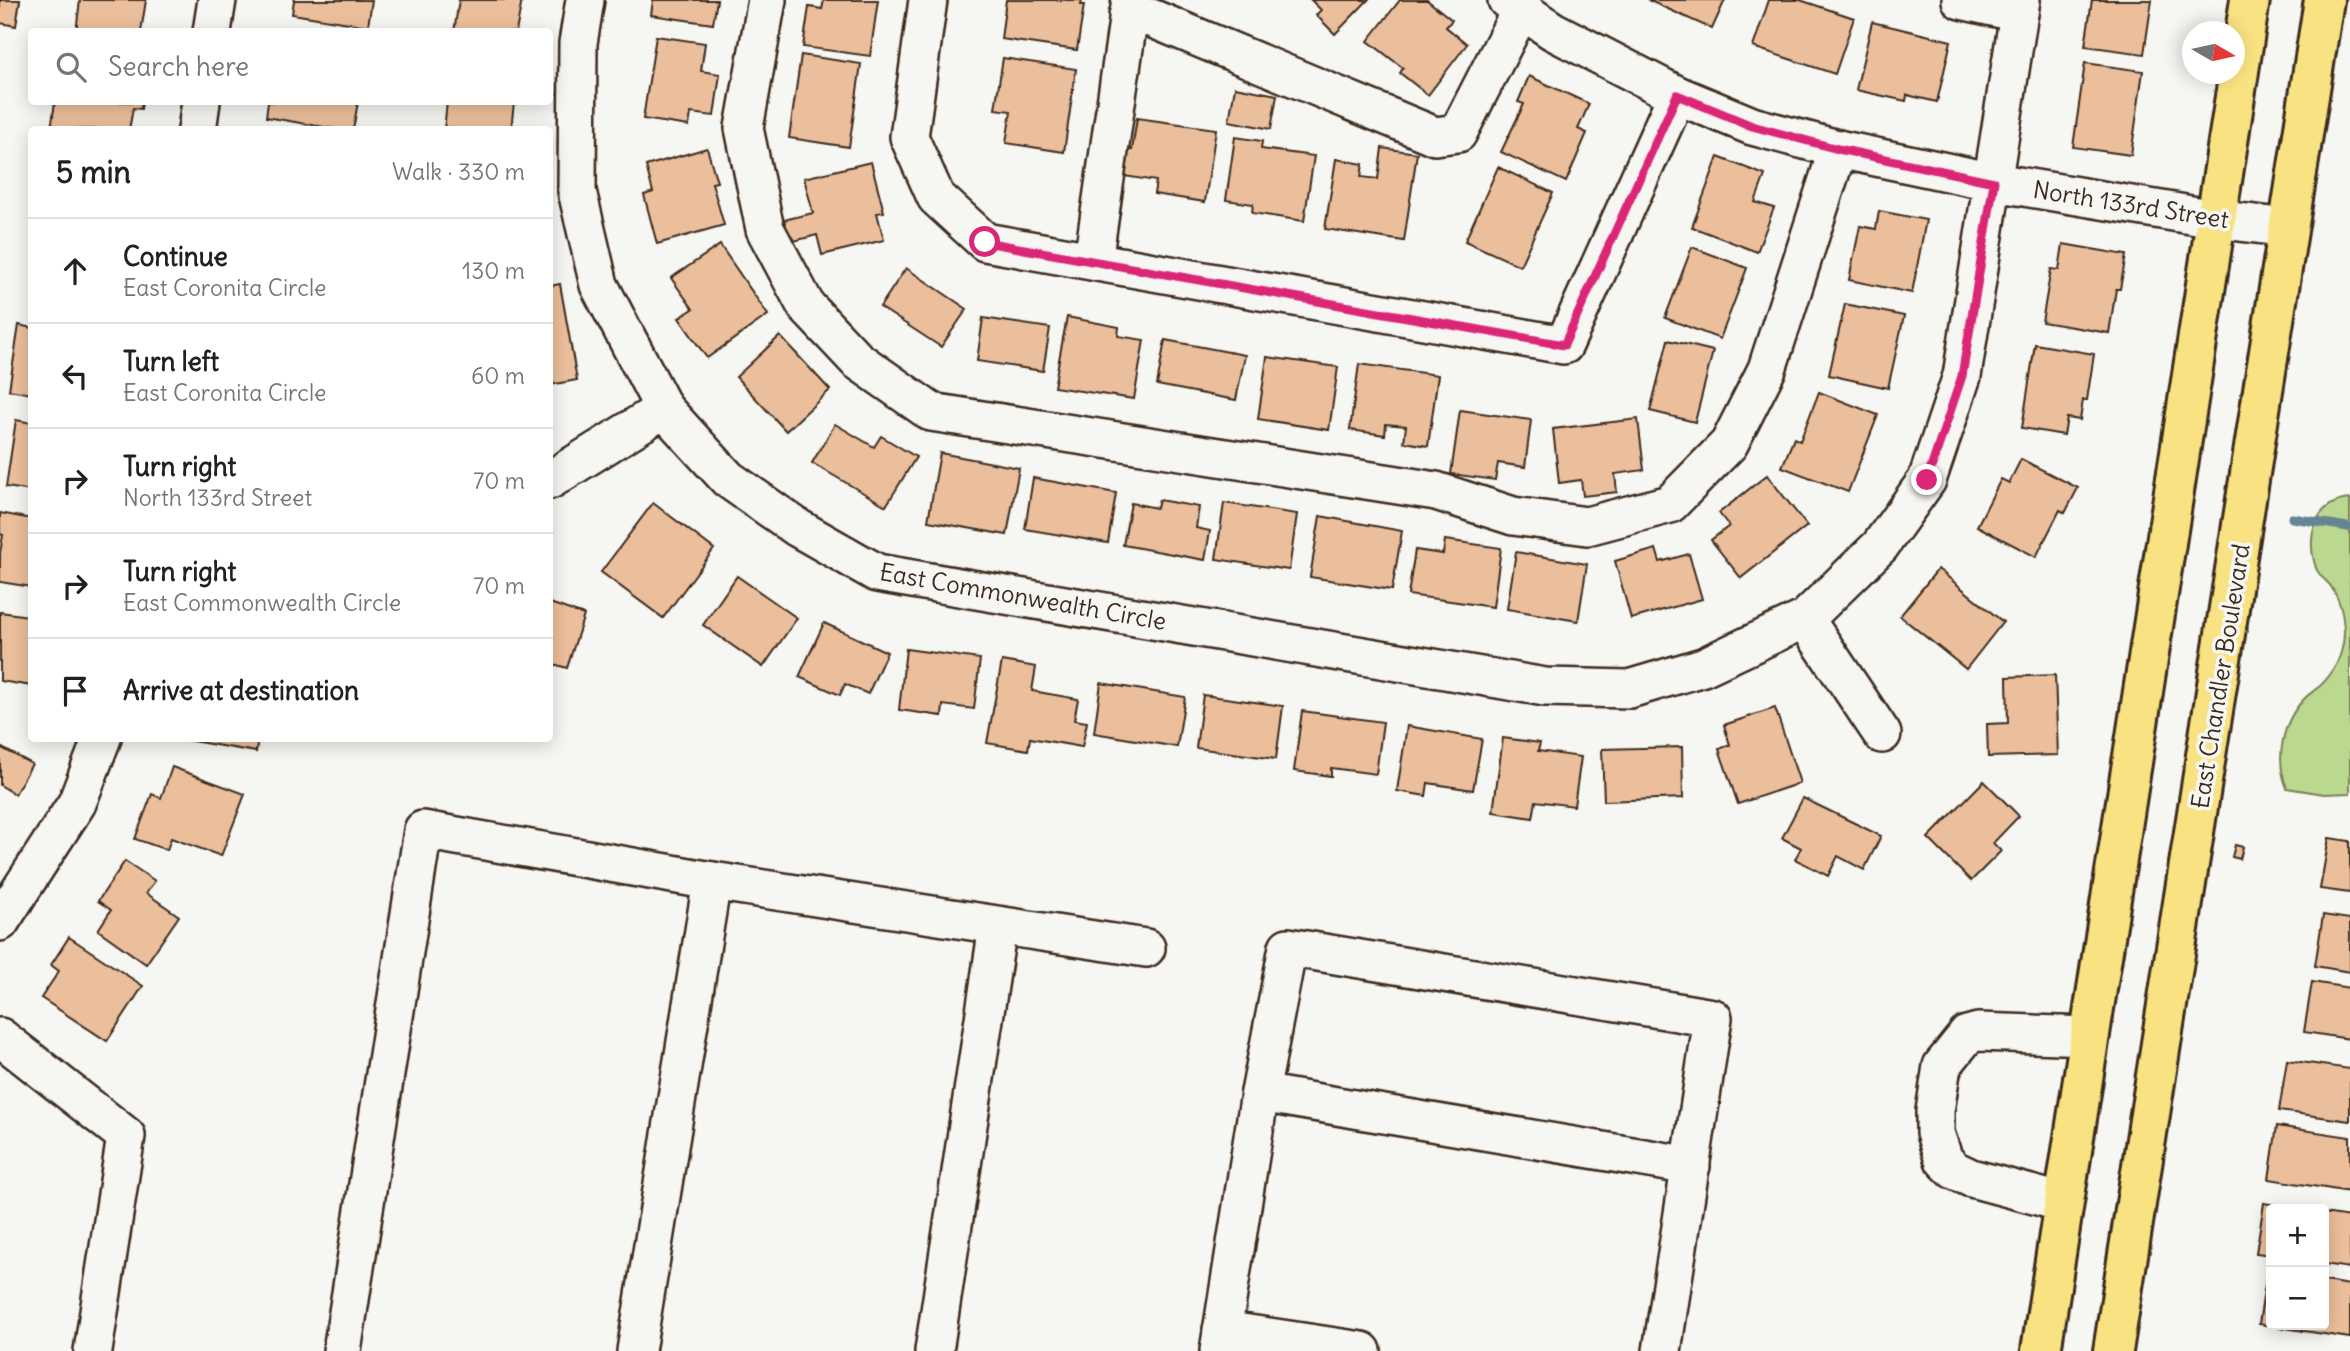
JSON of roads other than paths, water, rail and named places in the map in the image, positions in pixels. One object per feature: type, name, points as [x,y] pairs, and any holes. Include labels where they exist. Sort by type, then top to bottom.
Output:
[{"type":"main road","points":[[2041,1351],[2250,0]]},
{"type":"main road","name":"East Chandler Boulevard","points":[[2113,1351],[2324,0]]},
{"type":"street","points":[[213,28],[217,0]]},
{"type":"street","name":"East Commonwealth Circle","points":[[585,0],[578,43],[577,191],[599,285],[664,408],[728,479],[798,528],[877,573],[1545,687],[1629,689],[1703,667],[1805,619],[1880,546],[1927,480],[1962,376],[2020,7]]},
{"type":"street","points":[[767,0],[744,128],[765,229],[806,306],[857,360],[931,412],[1436,491],[1513,516],[1587,526],[1670,503],[1729,444],[1767,369],[1838,149]]},
{"type":"street","points":[[928,0],[909,137],[936,197],[985,242],[1564,345],[1677,95]]},
{"type":"street","points":[[1961,0],[2020,7]]},
{"type":"street","points":[[1093,261],[1129,8],[1435,136],[1458,133],[1514,5]]},
{"type":"street","name":"North 133rd Street","points":[[1514,5],[1553,31],[1677,95],[1752,126],[1838,149],[1994,182],[2215,219],[2288,228]]},
{"type":"street","points":[[198,126],[201,105]]},
{"type":"street","points":[[553,478],[664,408]]},
{"type":"street","points":[[1805,619],[1882,734]]},
{"type":"street","points":[[0,922],[77,803],[100,742]]},
{"type":"street","points":[[342,1351],[423,830],[712,881],[1146,948]]},
{"type":"street","points":[[636,1351],[712,881]]},
{"type":"street","points":[[934,1351],[998,926]]},
{"type":"street","points":[[1362,1351],[1220,1341],[1260,1093],[1288,947],[1713,1018],[1662,1351]]},
{"type":"street","points":[[2064,1203],[1971,1178],[1954,1170],[1944,1160],[1935,1133],[1938,1086],[1942,1066],[1967,1035],[1978,1032],[2090,1036]]},
{"type":"street","points":[[0,1037],[126,1136],[93,1351]]},
{"type":"street","points":[[1260,1093],[1691,1166]]},
{"type":"waterway","points":[[2292,518],[2348,527]]}]
